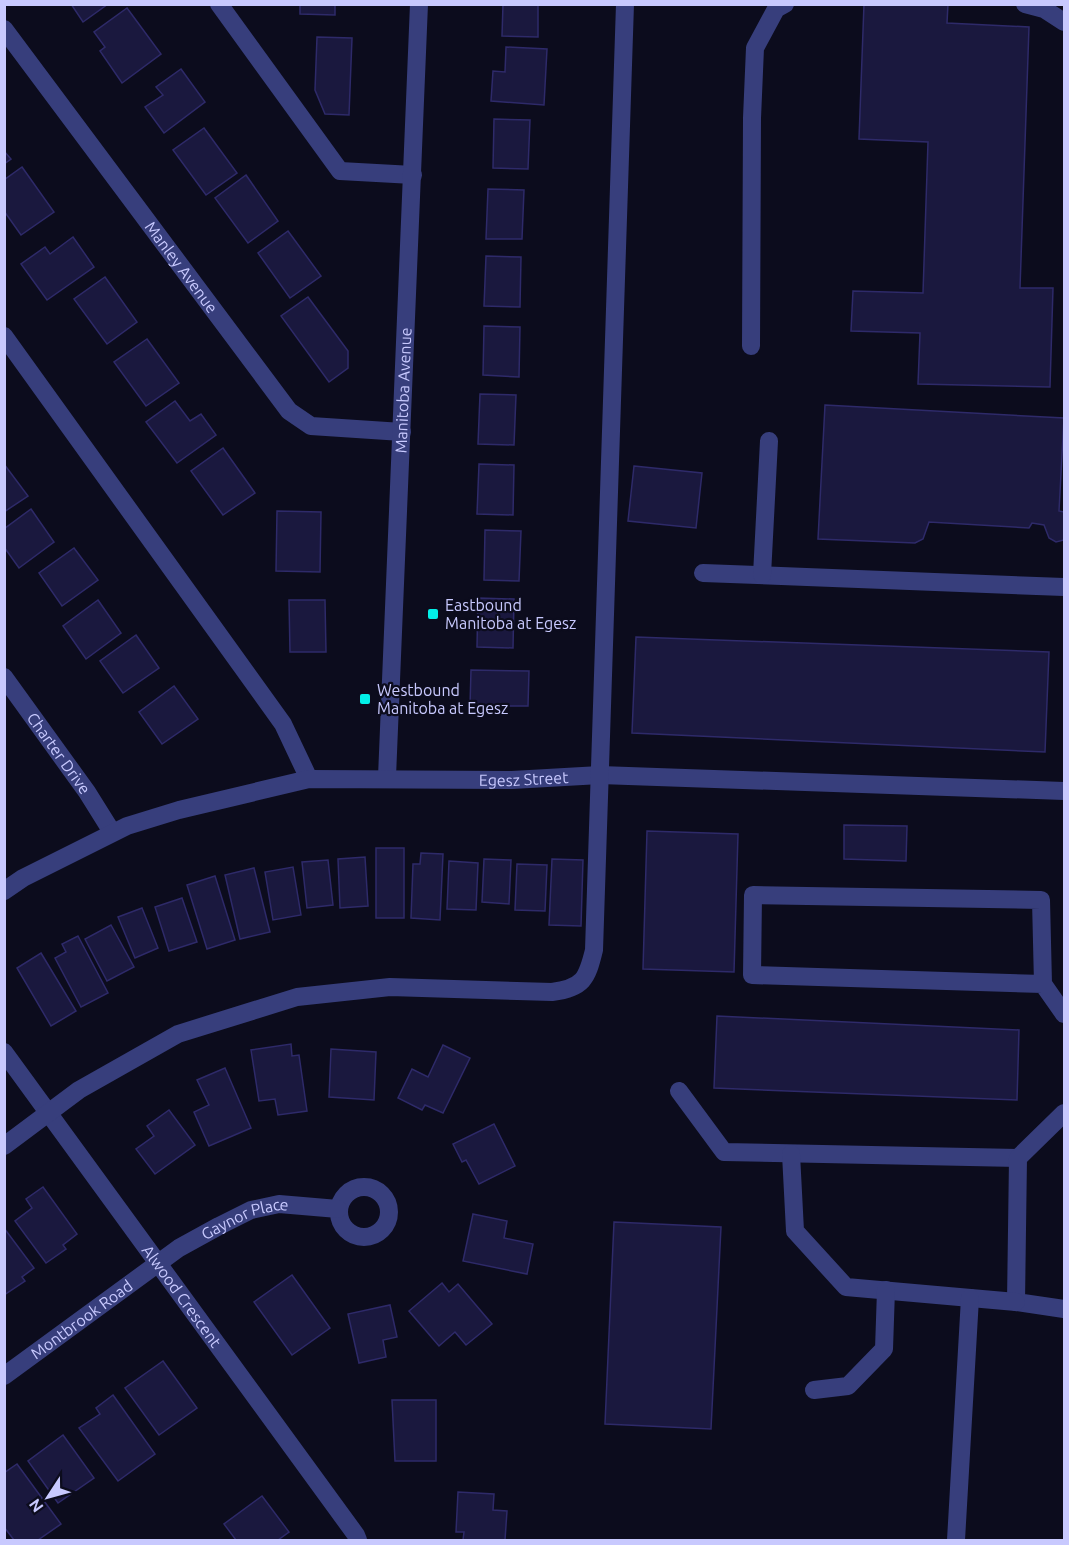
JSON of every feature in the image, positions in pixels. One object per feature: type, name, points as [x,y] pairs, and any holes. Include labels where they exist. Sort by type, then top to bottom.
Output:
[{"type":"street","points":[[219,4],[340,171],[413,175]]},
{"type":"street","name":"Manitoba Avenue","points":[[387,777],[419,4]]},
{"type":"street","points":[[4,1146],[79,1090],[178,1034],[297,997],[390,987],[552,992],[572,989],[583,981],[589,970],[594,950],[625,4]]},
{"type":"street","points":[[751,346],[752,118],[755,48],[776,9],[785,4]]},
{"type":"street","points":[[1025,4],[1043,7],[1065,22]]},
{"type":"street","name":"Manley Avenue","points":[[4,29],[289,411],[311,426],[402,432]]},
{"type":"street","points":[[4,336],[283,724],[309,778]]},
{"type":"street","points":[[762,575],[769,441]]},
{"type":"street","points":[[703,573],[1065,587]]},
{"type":"street","name":"Charter Drive","points":[[4,677],[87,792],[112,832]]},
{"type":"street","name":"Egesz Street","points":[[4,891],[23,878],[112,832],[179,810],[309,778],[512,780],[600,775],[1065,791]]},
{"type":"street","points":[[1043,984],[752,975],[753,895],[1041,900],[1043,984],[1065,1014]]},
{"type":"street","name":"Alwood Crescent","points":[[4,1052],[159,1262],[357,1535],[358,1540]]},
{"type":"street","points":[[680,1091],[724,1152],[1018,1158],[1065,1113]]},
{"type":"street","points":[[791,1154],[795,1231],[846,1287],[1016,1302],[1065,1309]]},
{"type":"street","points":[[1016,1302],[1018,1158]]},
{"type":"street","name":"Gaynor Place","points":[[159,1262],[179,1248],[251,1210],[279,1204],[338,1209]]},
{"type":"street","name":"Montbrook Road","points":[[4,1376],[159,1262]]},
{"type":"street","points":[[814,1390],[848,1386],[884,1349],[886,1290]]},
{"type":"street","points":[[956,1540],[970,1299]]},
{"type":"building","points":[[71,4],[108,4],[83,22]]},
{"type":"building","points":[[300,4],[335,4],[335,15],[300,14]]},
{"type":"building","points":[[503,4],[538,4],[538,37],[502,36]]},
{"type":"building","points":[[864,4],[948,4],[947,23],[1029,27],[1020,288],[1053,288],[1050,387],[918,384],[920,333],[851,331],[853,291],[923,293],[928,142],[859,139]]},
{"type":"building","points":[[127,8],[161,54],[122,83],[100,51],[105,47],[94,32]]},
{"type":"building","points":[[317,37],[352,38],[349,115],[325,114],[315,90]]},
{"type":"building","points":[[506,47],[547,49],[544,105],[491,101],[493,71],[505,72]]},
{"type":"building","points":[[181,69],[205,102],[164,133],[145,107],[163,95],[156,87]]},
{"type":"building","points":[[494,119],[530,120],[528,169],[493,168]]},
{"type":"building","points":[[204,128],[237,173],[206,195],[173,150]]},
{"type":"building","points":[[4,151],[11,159],[4,164]]},
{"type":"building","points":[[22,167],[54,212],[21,235],[4,211],[4,180]]},
{"type":"building","points":[[246,175],[278,221],[248,243],[215,198]]},
{"type":"building","points":[[488,189],[524,190],[522,239],[486,239]]},
{"type":"building","points":[[288,231],[321,276],[290,298],[258,253]]},
{"type":"building","points":[[73,237],[94,267],[47,300],[21,264],[45,247],[50,254]]},
{"type":"building","points":[[486,256],[521,257],[520,307],[484,306]]},
{"type":"building","points":[[105,277],[137,322],[107,344],[74,299]]},
{"type":"building","points":[[308,297],[348,351],[348,368],[329,382],[281,316]]},
{"type":"building","points":[[484,326],[520,327],[519,377],[483,375]]},
{"type":"building","points":[[147,339],[179,383],[146,406],[114,362]]},
{"type":"building","points":[[480,394],[516,395],[514,445],[478,444]]},
{"type":"building","points":[[175,401],[190,421],[201,414],[216,435],[177,463],[146,422]]},
{"type":"building","points":[[825,405],[1064,418],[1059,511],[1064,512],[1064,540],[1056,542],[1049,538],[1044,525],[1032,523],[1029,528],[929,522],[923,539],[915,543],[818,539]]},
{"type":"building","points":[[223,448],[255,493],[223,515],[191,471]]},
{"type":"building","points":[[4,464],[28,496],[4,512]]},
{"type":"building","points":[[479,464],[514,465],[513,515],[477,514]]},
{"type":"building","points":[[634,466],[702,473],[696,528],[628,521]]},
{"type":"building","points":[[31,509],[54,542],[19,568],[4,547],[4,529]]},
{"type":"building","points":[[277,511],[321,512],[320,572],[276,571]]},
{"type":"building","points":[[485,530],[521,531],[519,581],[484,580]]},
{"type":"building","points":[[74,548],[98,580],[62,606],[39,573]]},
{"type":"building","points":[[478,598],[514,599],[513,648],[477,647]]},
{"type":"building","points":[[98,600],[121,633],[86,659],[63,626]]},
{"type":"building","points":[[289,600],[325,600],[326,652],[290,652]]},
{"type":"building","points":[[136,635],[159,668],[123,693],[100,661]]},
{"type":"building","points":[[636,637],[1049,652],[1045,752],[632,733]]},
{"type":"building","points":[[471,670],[529,671],[528,706],[470,706]]},
{"type":"building","points":[[174,686],[198,719],[162,744],[139,712]]},
{"type":"building","points":[[844,825],[907,826],[906,861],[844,859]]},
{"type":"building","points":[[647,831],[738,834],[734,972],[643,969]]},
{"type":"building","points":[[376,848],[404,848],[404,918],[376,918]]},
{"type":"building","points":[[421,853],[443,854],[440,920],[411,918],[413,864],[420,864]]},
{"type":"building","points":[[365,857],[368,906],[340,908],[338,859]]},
{"type":"building","points":[[484,859],[511,860],[509,904],[482,902]]},
{"type":"building","points":[[552,859],[583,860],[581,926],[549,925]]},
{"type":"building","points":[[328,860],[333,905],[307,908],[302,862]]},
{"type":"building","points":[[449,861],[478,863],[476,910],[447,909]]},
{"type":"building","points":[[517,864],[547,865],[545,911],[515,910]]},
{"type":"building","points":[[293,867],[301,915],[273,920],[265,872]]},
{"type":"building","points":[[254,868],[270,932],[240,939],[225,875]]},
{"type":"building","points":[[215,876],[235,940],[207,949],[187,885]]},
{"type":"building","points":[[182,898],[197,942],[169,951],[155,907]]},
{"type":"building","points":[[142,908],[158,948],[135,958],[118,917]]},
{"type":"building","points":[[111,925],[134,967],[107,981],[85,939]]},
{"type":"building","points":[[78,936],[108,993],[81,1007],[55,958],[66,952],[62,944]]},
{"type":"building","points":[[41,953],[76,1011],[51,1026],[17,968]]},
{"type":"building","points":[[717,1016],[1019,1030],[1017,1100],[714,1088]]},
{"type":"building","points":[[291,1044],[292,1056],[299,1055],[307,1111],[278,1115],[275,1099],[259,1101],[251,1050]]},
{"type":"building","points":[[443,1045],[470,1058],[443,1113],[425,1105],[422,1110],[398,1098],[412,1069],[428,1077]]},
{"type":"building","points":[[331,1049],[376,1052],[374,1100],[329,1097]]},
{"type":"building","points":[[225,1068],[251,1128],[209,1146],[194,1112],[209,1105],[197,1080]]},
{"type":"building","points":[[169,1110],[195,1145],[155,1174],[136,1149],[154,1136],[147,1126]]},
{"type":"building","points":[[494,1124],[515,1166],[479,1184],[466,1160],[462,1162],[453,1144]]},
{"type":"building","points":[[43,1187],[77,1234],[63,1245],[66,1249],[46,1263],[15,1221],[32,1208],[26,1199]]},
{"type":"building","points":[[473,1214],[507,1221],[504,1238],[533,1244],[527,1274],[463,1261]]},
{"type":"building","points":[[614,1222],[721,1227],[711,1429],[605,1424]]},
{"type":"building","points":[[4,1228],[34,1268],[22,1277],[25,1281],[4,1295]]},
{"type":"building","points":[[292,1275],[330,1328],[292,1355],[254,1302]]},
{"type":"building","points":[[442,1283],[449,1292],[458,1284],[492,1324],[466,1345],[455,1332],[439,1346],[409,1311]]},
{"type":"building","points":[[390,1305],[397,1337],[383,1340],[386,1357],[359,1363],[348,1314]]},
{"type":"building","points":[[163,1361],[197,1408],[159,1435],[125,1388]]},
{"type":"building","points":[[113,1395],[155,1454],[118,1481],[79,1428],[100,1414],[96,1408]]},
{"type":"building","points":[[392,1400],[436,1400],[436,1461],[395,1461]]},
{"type":"building","points":[[63,1435],[94,1478],[58,1503],[28,1461]]},
{"type":"building","points":[[17,1464],[61,1524],[38,1540],[14,1540],[4,1527],[4,1473]]},
{"type":"building","points":[[458,1492],[494,1494],[493,1510],[507,1511],[505,1540],[463,1540],[464,1532],[456,1532]]},
{"type":"building","points":[[262,1496],[289,1532],[278,1540],[236,1540],[224,1524]]},
{"type":"place","name":"Eastbound Manitoba at Egesz","points":[[433,614]]},
{"type":"place","name":"Westbound Manitoba at Egesz","points":[[365,699]]}]
